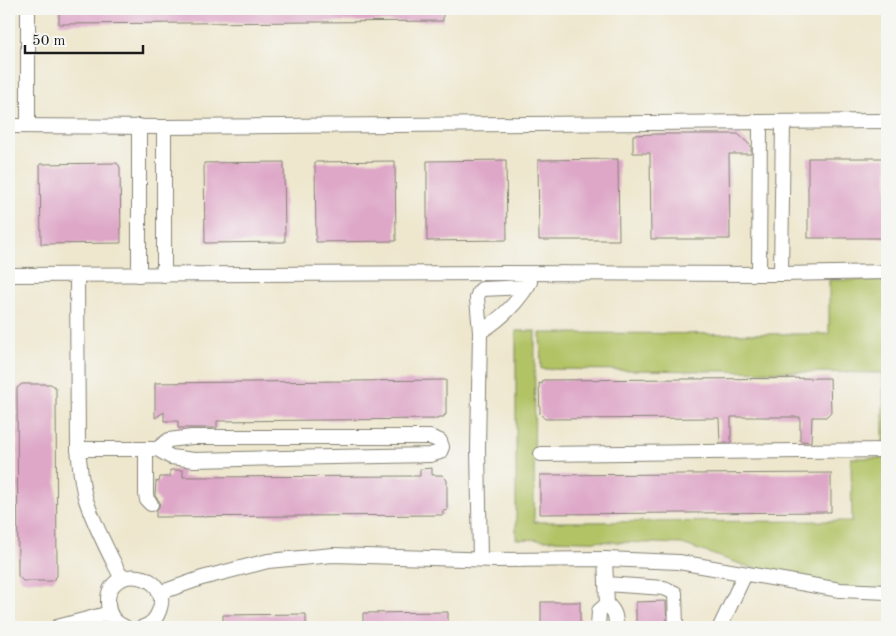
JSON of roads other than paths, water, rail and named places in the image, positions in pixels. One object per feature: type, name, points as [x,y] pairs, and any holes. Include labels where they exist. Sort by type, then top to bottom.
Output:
[{"type":"street","points":[[28,9],[28,126]]},
{"type":"street","points":[[9,126],[164,127],[887,121]]},
{"type":"street","points":[[759,274],[760,122]]},
{"type":"street","points":[[781,274],[783,122]]},
{"type":"street","points":[[139,126],[139,275]]},
{"type":"street","points":[[164,127],[164,275]]},
{"type":"street","points":[[9,275],[781,274],[887,272]]},
{"type":"street","points":[[480,332],[500,318],[535,273]]},
{"type":"street","points":[[78,275],[78,449],[81,476],[86,499],[122,579]]},
{"type":"street","points":[[480,559],[478,449],[480,332],[477,298],[482,289],[526,287]]},
{"type":"street","points":[[78,449],[151,450],[171,458],[218,460],[430,455],[440,452],[442,447],[440,441],[430,437],[216,436],[170,440],[151,450]]},
{"type":"street","points":[[151,450],[146,494],[147,500],[151,504]]},
{"type":"street","points":[[540,454],[887,450]]},
{"type":"street","points":[[159,593],[202,578],[268,561],[333,555],[480,559],[605,558],[679,562],[840,590],[887,592]]},
{"type":"street","points":[[605,558],[607,604],[614,610],[616,627]]},
{"type":"street","points":[[720,627],[745,574]]},
{"type":"street","points":[[125,627],[119,624],[110,613],[109,594],[112,588],[122,579],[140,576],[154,585],[159,593],[160,608],[158,615],[153,621],[143,627]]},
{"type":"street","points":[[606,584],[664,588],[675,593],[676,627]]},
{"type":"street","points":[[598,627],[599,611],[607,604]]},
{"type":"street","points":[[56,627],[110,613]]}]
